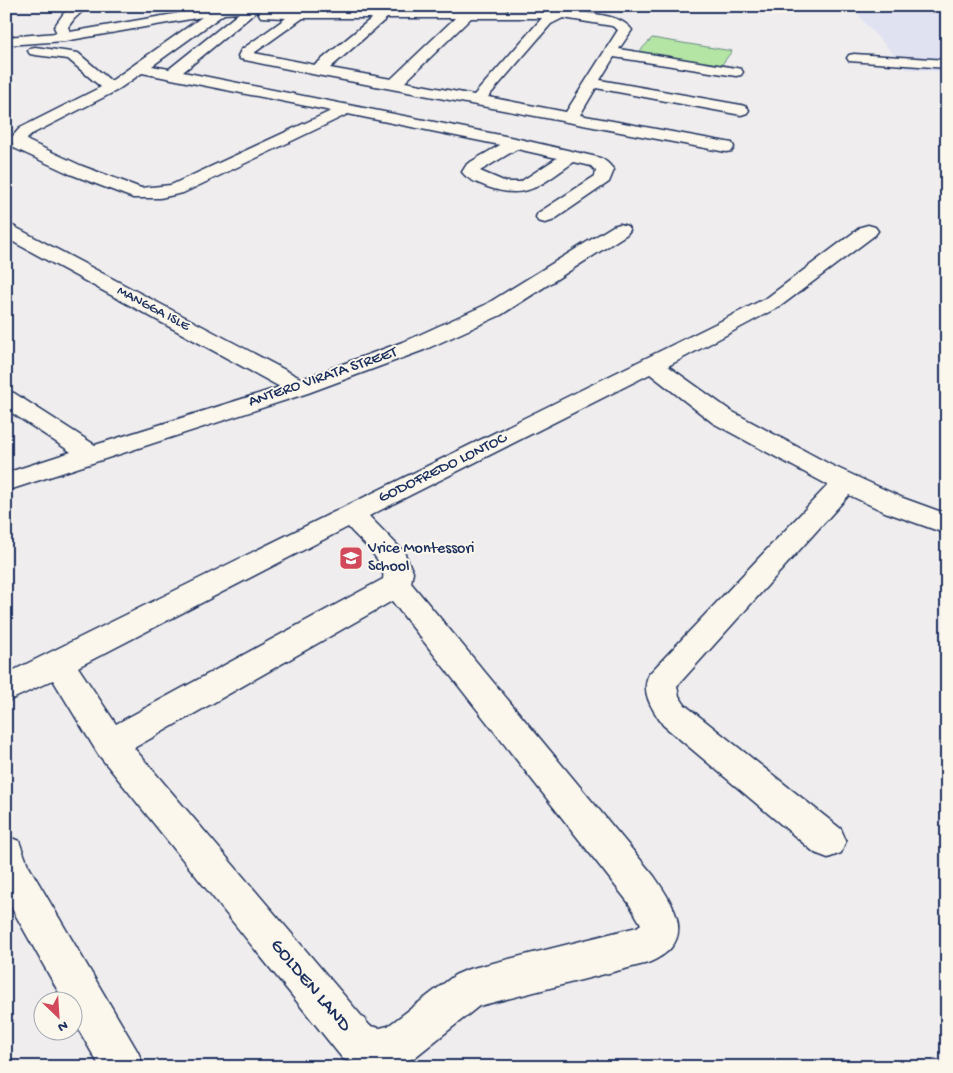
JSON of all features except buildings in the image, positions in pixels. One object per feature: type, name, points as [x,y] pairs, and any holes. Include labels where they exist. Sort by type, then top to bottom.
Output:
[{"type":"street","points":[[64,34],[61,27],[63,22],[82,6]]},
{"type":"street","points":[[6,41],[221,10],[299,15],[442,6]]},
{"type":"street","points":[[6,35],[64,34],[192,7]]},
{"type":"street","points":[[172,74],[260,11],[280,7],[386,9],[466,15],[541,14],[562,10],[615,23],[622,26],[625,30],[570,118]]},
{"type":"street","points":[[317,71],[386,9]]},
{"type":"street","points":[[221,10],[111,88],[26,131],[19,138],[20,144],[38,154],[111,185],[139,194],[160,193],[177,189],[347,109]]},
{"type":"street","points":[[477,101],[541,14]]},
{"type":"street","points":[[299,15],[246,53],[245,56],[726,147]]},
{"type":"street","points":[[393,85],[466,15]]},
{"type":"street","points":[[6,50],[59,52],[73,56],[111,88]]},
{"type":"street","points":[[610,52],[736,72]]},
{"type":"street","points":[[854,58],[947,64]]},
{"type":"street","points":[[141,68],[571,156],[597,162],[605,170],[603,178],[545,217]]},
{"type":"street","points":[[591,83],[741,110]]},
{"type":"street","points":[[515,144],[473,168],[471,172],[474,176],[504,187],[524,187],[571,156]]},
{"type":"street","name":"MANGGA ISLE","points":[[6,230],[300,388]]},
{"type":"street","name":"ANTERO VIRATA STREET","points":[[6,482],[300,388],[416,344],[493,310],[620,230]]},
{"type":"street","name":"GODOFREDO LONTOC","points":[[6,690],[351,514],[652,365],[774,301],[868,231]]},
{"type":"street","points":[[652,365],[722,417],[822,471],[894,505],[947,524]]},
{"type":"street","points":[[6,398],[91,454]]},
{"type":"street","points":[[828,841],[674,715],[664,701],[660,683],[846,482]]},
{"type":"street","points":[[110,744],[396,585],[399,572],[394,559],[351,514]]},
{"type":"street","name":"GOLDEN LAND","points":[[59,664],[110,744],[358,1044],[380,1049],[399,1043],[469,989],[648,944],[661,930],[657,912],[641,889],[396,585]]},
{"type":"street","points":[[6,853],[13,874],[123,1067]]},
{"type":"shaded area","points":[[854,6],[947,6],[947,72],[907,69],[863,21]]},
{"type":"green space","points":[[652,38],[732,51],[720,67],[638,53]]},
{"type":"place","name":"Vrice Montessori School","points":[[351,558]]}]
